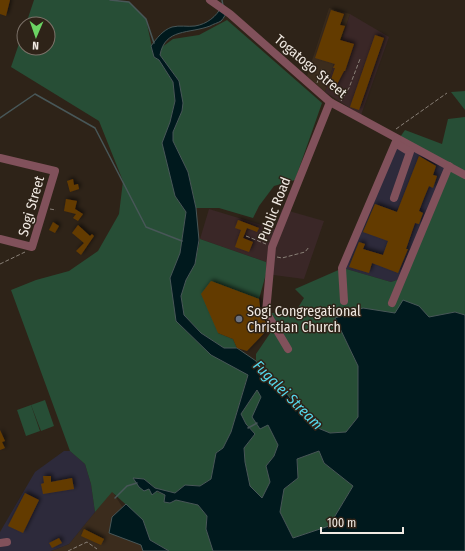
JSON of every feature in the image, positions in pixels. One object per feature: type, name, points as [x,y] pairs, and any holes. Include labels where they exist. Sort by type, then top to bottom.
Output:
[{"type":"street","name":"Togatogo Street","points":[[213,2],[230,14],[334,104],[389,134],[396,141],[465,175]]},
{"type":"street","name":"Public Road","points":[[288,349],[266,312],[271,251],[334,104]]},
{"type":"street","points":[[344,301],[342,268],[396,141],[410,152],[394,198]]},
{"type":"street","name":"Sogi Street","points":[[0,158],[55,171],[32,247],[0,239]]},
{"type":"street","points":[[392,303],[449,166]]},
{"type":"path","points":[[334,104],[349,88],[360,59]]},
{"type":"path","points":[[315,89],[322,69]]},
{"type":"path","points":[[389,134],[447,93]]},
{"type":"path","points":[[246,236],[282,258],[305,252],[308,247]]},
{"type":"path","points":[[68,551],[87,542],[97,549]]},
{"type":"shaded area","points":[[329,8],[350,14],[325,92],[307,76]]},
{"type":"shaded area","points":[[350,14],[389,37],[361,115],[325,92]]},
{"type":"shaded area","points":[[398,140],[447,167],[400,279],[391,282],[343,268]]},
{"type":"shaded area","points":[[209,209],[275,229],[282,209],[324,221],[304,279],[266,274],[266,262],[200,239]]},
{"type":"shaded area","points":[[64,451],[70,451],[85,464],[91,484],[95,512],[69,544],[51,551],[0,551],[0,532],[35,472]]},
{"type":"shaded area","points":[[112,491],[151,551],[51,551],[69,544]]},
{"type":"green space","points":[[34,0],[110,0],[129,2],[146,19],[154,57],[159,60],[173,82],[175,101],[170,122],[175,196],[186,212],[180,253],[176,321],[211,355],[248,374],[231,432],[223,448],[216,453],[211,479],[200,486],[185,485],[175,493],[155,488],[144,479],[133,478],[149,489],[165,495],[165,502],[170,503],[176,500],[198,505],[207,516],[206,529],[213,551],[169,551],[150,540],[143,520],[112,492],[95,512],[91,484],[85,464],[70,451],[11,290],[36,280],[69,271],[98,251],[119,214],[123,181],[99,121],[11,67],[16,52],[16,56],[56,56],[56,16],[29,16]]},
{"type":"green space","points":[[227,20],[322,103],[295,180],[274,186],[259,206],[253,218],[219,208],[196,208],[188,172],[173,141],[173,132],[182,111],[179,81],[160,55],[162,47],[173,39],[199,35]]},
{"type":"green space","points":[[465,91],[465,110],[451,92]]},
{"type":"green space","points":[[465,117],[465,315],[455,312],[429,318],[419,306],[395,313],[335,318],[358,366],[358,417],[346,432],[329,433],[313,426],[282,388],[262,370],[256,361],[256,354],[273,329],[272,313],[296,311],[304,298],[295,289],[343,268],[391,282],[400,279],[447,167],[398,140],[405,130],[442,144],[448,119]]},
{"type":"green space","points":[[200,239],[266,262],[266,274],[259,299],[218,333],[233,339],[237,348],[224,348],[201,333],[184,315],[181,296],[186,280],[195,264]]},
{"type":"green space","points":[[257,390],[261,397],[268,424],[278,445],[274,456],[266,466],[270,482],[262,498],[250,486],[245,462],[244,448],[255,434],[246,424],[241,414]]},
{"type":"green space","points":[[45,400],[54,426],[41,431],[31,405]]},
{"type":"green space","points":[[31,405],[40,431],[26,436],[17,410]]},
{"type":"green space","points":[[319,451],[324,463],[353,486],[329,526],[293,538],[280,512],[284,489],[298,478],[297,459]]},
{"type":"water","points":[[222,6],[228,10],[221,21],[210,26],[172,36],[163,46],[160,55],[179,81],[183,103],[182,111],[173,132],[173,141],[188,172],[196,208],[199,240],[195,264],[186,280],[181,296],[184,315],[201,333],[224,348],[237,348],[256,361],[262,370],[282,388],[313,426],[330,433],[346,432],[358,417],[358,366],[335,318],[363,308],[395,313],[403,300],[419,306],[429,317],[455,312],[465,315],[465,551],[213,551],[206,529],[207,516],[198,505],[176,500],[170,503],[164,502],[165,495],[157,491],[152,495],[149,489],[144,491],[139,487],[133,478],[144,479],[155,488],[175,493],[185,485],[200,486],[211,479],[216,453],[223,448],[231,432],[248,375],[211,355],[176,321],[170,278],[180,253],[186,212],[175,196],[162,143],[170,122],[175,101],[173,82],[159,60],[154,57],[151,46],[160,35],[169,28],[203,24],[214,17]],"holes":[[[257,390],[261,397],[252,417],[260,429],[268,425],[278,445],[274,456],[266,466],[270,482],[262,498],[250,486],[244,448],[255,434],[246,424],[241,414]],[[319,451],[324,463],[353,486],[329,526],[293,538],[280,512],[284,489],[298,478],[297,459]]]},
{"type":"water","points":[[126,504],[143,520],[150,540],[169,551],[143,551],[141,545],[109,533],[112,517]]},
{"type":"building","points":[[0,0],[10,0],[6,16],[0,14]]},
{"type":"building","points":[[331,10],[344,14],[340,25],[345,26],[340,40],[354,44],[345,71],[334,90],[328,88],[335,64],[315,58]]},
{"type":"building","points":[[375,35],[384,38],[359,110],[350,107]]},
{"type":"building","points":[[419,156],[436,166],[433,175],[437,176],[433,188],[429,186],[424,198],[419,211],[423,213],[419,224],[415,223],[406,249],[408,249],[398,273],[372,263],[369,273],[349,267],[359,242],[365,244],[363,249],[383,255],[388,241],[363,232],[375,204],[397,212]]},
{"type":"building","points":[[73,179],[74,185],[78,184],[79,189],[70,192],[67,181]]},
{"type":"building","points":[[66,199],[77,201],[75,209],[83,214],[78,221],[73,218],[76,214],[64,211]]},
{"type":"building","points":[[238,220],[259,228],[257,232],[247,228],[243,238],[253,242],[249,252],[235,247],[241,230],[235,228]]},
{"type":"building","points":[[53,222],[59,226],[55,233],[49,230]]},
{"type":"building","points":[[78,225],[90,236],[92,234],[94,236],[81,255],[76,251],[84,243],[72,233]]},
{"type":"building","name":"Sogi Congregational Christian Church","points":[[211,281],[259,299],[261,314],[269,328],[247,351],[237,348],[233,339],[218,333],[201,294]]},
{"type":"building","points":[[0,430],[5,441],[2,442],[5,448],[0,450]]},
{"type":"building","points":[[43,476],[51,476],[51,482],[72,478],[74,489],[43,494],[41,484],[44,483]]},
{"type":"building","points":[[25,493],[39,500],[23,533],[8,526]]},
{"type":"building","points":[[84,529],[104,539],[101,545],[81,536]]},
{"type":"building","points":[[59,538],[62,543],[52,548],[49,543]]},
{"type":"waterway","name":"Fugalei Stream","points":[[110,0],[129,2],[146,19],[154,43]]},
{"type":"waterway","points":[[222,0],[223,6]]},
{"type":"waterway","points":[[0,118],[35,94],[95,128],[146,227],[182,241]]},
{"type":"waterway","points":[[248,428],[257,423]]},
{"type":"waterway","points":[[115,498],[127,486],[137,483]]},
{"type":"place","name":"Sogi Congregational Christian Church","points":[[239,319]]}]
